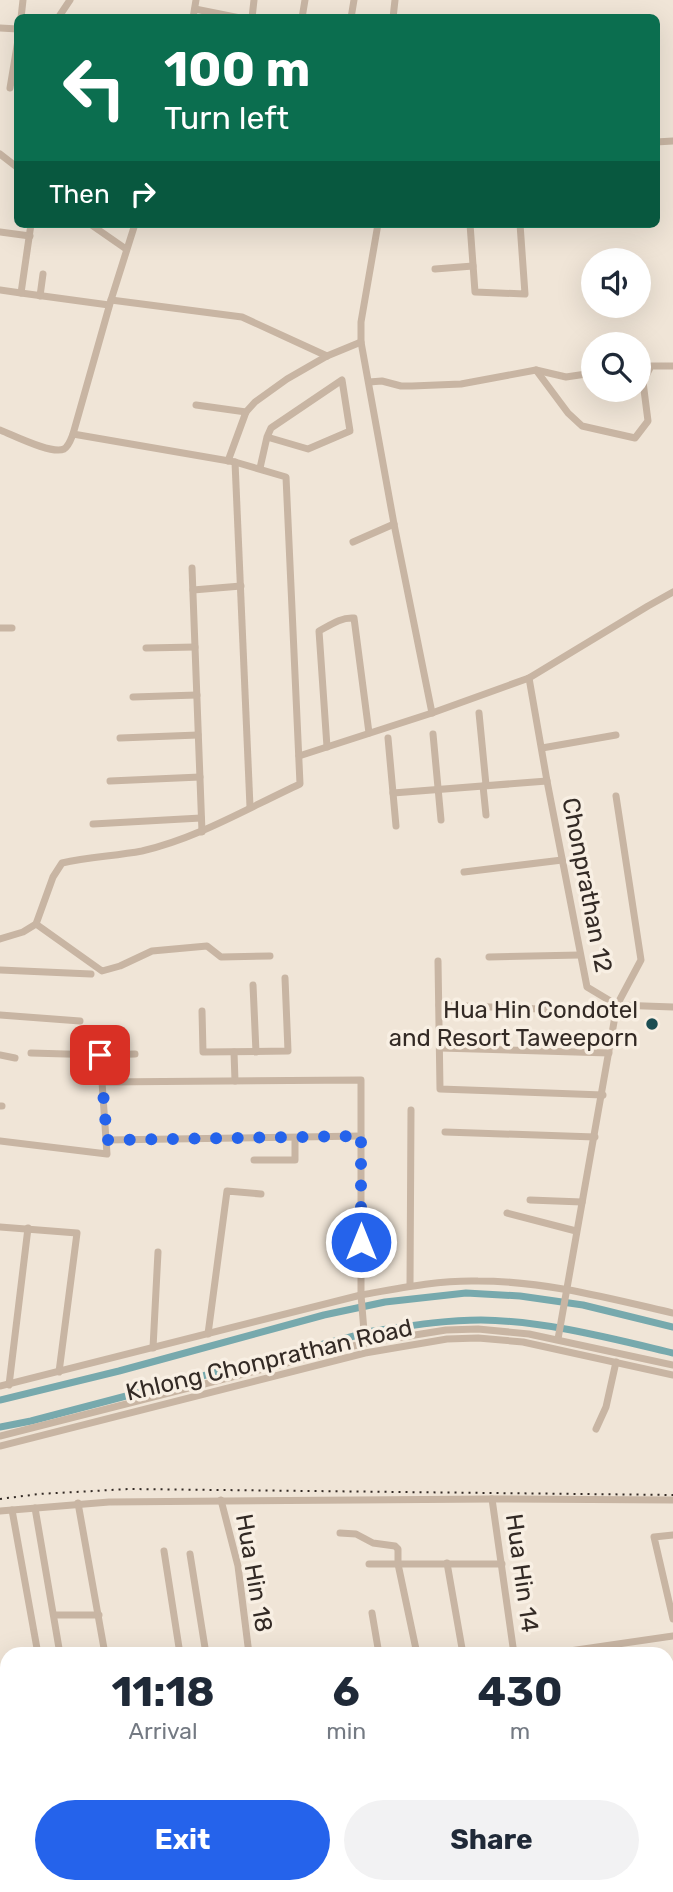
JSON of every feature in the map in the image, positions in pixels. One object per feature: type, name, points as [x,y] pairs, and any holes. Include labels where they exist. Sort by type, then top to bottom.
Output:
[{"type":"street","points":[[194,13],[196,0]]},
{"type":"street","points":[[14,64],[10,88],[14,83]]},
{"type":"street","points":[[0,153],[14,165]]},
{"type":"street","points":[[21,293],[31,228]]},
{"type":"street","points":[[96,228],[126,249]]},
{"type":"street","points":[[0,430],[46,448],[57,450],[68,445],[134,228]]},
{"type":"street","points":[[377,228],[361,322],[361,342],[432,713]]},
{"type":"street","points":[[470,228],[475,292],[525,294],[520,228]]},
{"type":"street","points":[[0,232],[30,236]]},
{"type":"street","points":[[435,269],[473,266]]},
{"type":"street","points":[[40,296],[43,274]]},
{"type":"street","points":[[0,290],[242,317],[327,356]]},
{"type":"street","points":[[250,807],[241,586],[232,461],[246,412],[255,402],[287,379],[327,356],[361,342]]},
{"type":"street","points":[[536,370],[563,407],[582,426],[635,438],[648,421],[643,382],[651,366],[673,366]]},
{"type":"street","points":[[369,382],[382,381],[401,386],[461,384],[536,370],[566,377],[581,375]]},
{"type":"street","points":[[260,468],[267,438],[271,428],[342,380],[350,431],[309,449],[267,438]]},
{"type":"street","points":[[195,405],[246,412]]},
{"type":"street","points":[[0,939],[23,932],[36,924],[53,877],[62,863],[141,851],[202,832],[300,784],[286,477],[232,461],[73,434]]},
{"type":"street","points":[[353,542],[394,524]]},
{"type":"street","points":[[192,568],[202,832]]},
{"type":"street","points":[[193,590],[241,586]]},
{"type":"street","points":[[299,756],[529,678],[673,593]]},
{"type":"street","points":[[327,747],[319,631],[347,618],[354,618],[369,733]]},
{"type":"street","points":[[0,628],[12,628]]},
{"type":"street","points":[[146,648],[195,647]]},
{"type":"street","name":"Chonprathan 12","points":[[529,678],[587,987],[617,1008]]},
{"type":"street","points":[[133,697],[197,695]]},
{"type":"street","points":[[479,713],[486,815]]},
{"type":"street","points":[[433,734],[441,820]]},
{"type":"street","points":[[120,738],[198,735]]},
{"type":"street","points":[[542,748],[616,735]]},
{"type":"street","points":[[388,738],[396,826]]},
{"type":"street","points":[[110,781],[200,777]]},
{"type":"street","points":[[393,793],[547,781]]},
{"type":"street","points":[[558,1339],[617,1008],[641,960],[617,796]]},
{"type":"street","points":[[93,824],[201,818]]},
{"type":"street","points":[[464,872],[562,860]]},
{"type":"street","points":[[36,924],[102,971],[152,951],[207,946],[221,957],[270,956]]},
{"type":"street","points":[[489,957],[580,955]]},
{"type":"street","points":[[438,961],[440,1089],[603,1095]]},
{"type":"street","points":[[0,970],[91,974]]},
{"type":"street","points":[[202,1011],[203,1052],[288,1051],[285,978]]},
{"type":"street","points":[[253,985],[256,1052]]},
{"type":"street","points":[[439,1005],[673,1007]]},
{"type":"street","points":[[0,1015],[80,1021]]},
{"type":"street","points":[[121,1031],[122,1055]]},
{"type":"street","points":[[440,1048],[609,1054]]},
{"type":"street","points":[[234,1052],[235,1081]]},
{"type":"street","points":[[32,1053],[135,1054]]},
{"type":"street","points":[[0,1055],[15,1058]]},
{"type":"street","points":[[0,1142],[107,1154],[100,1055]]},
{"type":"street","points":[[102,1082],[361,1080],[361,1295],[365,1343]]},
{"type":"street","points":[[410,1286],[411,1110]]},
{"type":"street","points":[[445,1132],[594,1137]]},
{"type":"street","points":[[107,1140],[361,1136]]},
{"type":"street","points":[[254,1160],[295,1160],[295,1138]]},
{"type":"street","points":[[208,1334],[227,1191],[261,1194]]},
{"type":"street","points":[[530,1200],[582,1202]]},
{"type":"street","points":[[507,1213],[576,1231]]},
{"type":"street","points":[[0,1227],[77,1233],[59,1372]]},
{"type":"street","points":[[28,1228],[4,1386],[361,1295],[410,1286],[475,1281],[568,1289],[673,1313]]},
{"type":"street","points":[[153,1348],[158,1252]]},
{"type":"street","name":"Khlong Chonprathan Road","points":[[0,1436],[365,1343],[446,1330],[499,1330],[558,1339],[673,1365]]},
{"type":"street","name":"Khlong Chonprathan Road","points":[[0,1446],[365,1353],[447,1339],[478,1338],[523,1342],[673,1375]]},
{"type":"street","points":[[596,1429],[606,1407],[616,1362]]},
{"type":"street","name":"Hua Hin 14","points":[[492,1499],[513,1647]]},
{"type":"street","points":[[0,1511],[78,1503],[221,1500],[673,1500]]},
{"type":"street","name":"Hua Hin 18","points":[[221,1500],[238,1566],[248,1647]]},
{"type":"street","points":[[78,1503],[104,1647]]},
{"type":"street","points":[[35,1508],[59,1647]]},
{"type":"street","points":[[12,1510],[37,1647]]},
{"type":"street","points":[[340,1533],[356,1534],[373,1543],[395,1546],[398,1549],[398,1564],[416,1647]]},
{"type":"street","points":[[673,1535],[654,1537],[673,1619]]},
{"type":"street","points":[[164,1551],[179,1647]]},
{"type":"street","points":[[190,1554],[205,1647]]},
{"type":"street","points":[[447,1563],[462,1647]]},
{"type":"street","points":[[369,1564],[502,1564]]},
{"type":"street","points":[[372,1613],[378,1647]]},
{"type":"street","points":[[54,1615],[99,1615]]},
{"type":"street","points":[[597,1647],[673,1636]]},
{"type":"waterway","points":[[0,1400],[119,1371],[324,1315],[385,1302],[466,1293],[520,1296],[583,1305],[673,1327]]},
{"type":"waterway","points":[[0,1427],[373,1331],[453,1321],[530,1323],[673,1353]]},
{"type":"railway","points":[[0,1499],[129,1489],[673,1495]]},
{"type":"place","name":"Hua Hin Condotel and Resort Taweeporn","points":[[652,1024]]},
{"type":"route","points":[[100,1055],[107,1140],[361,1136],[361,1242]]}]
